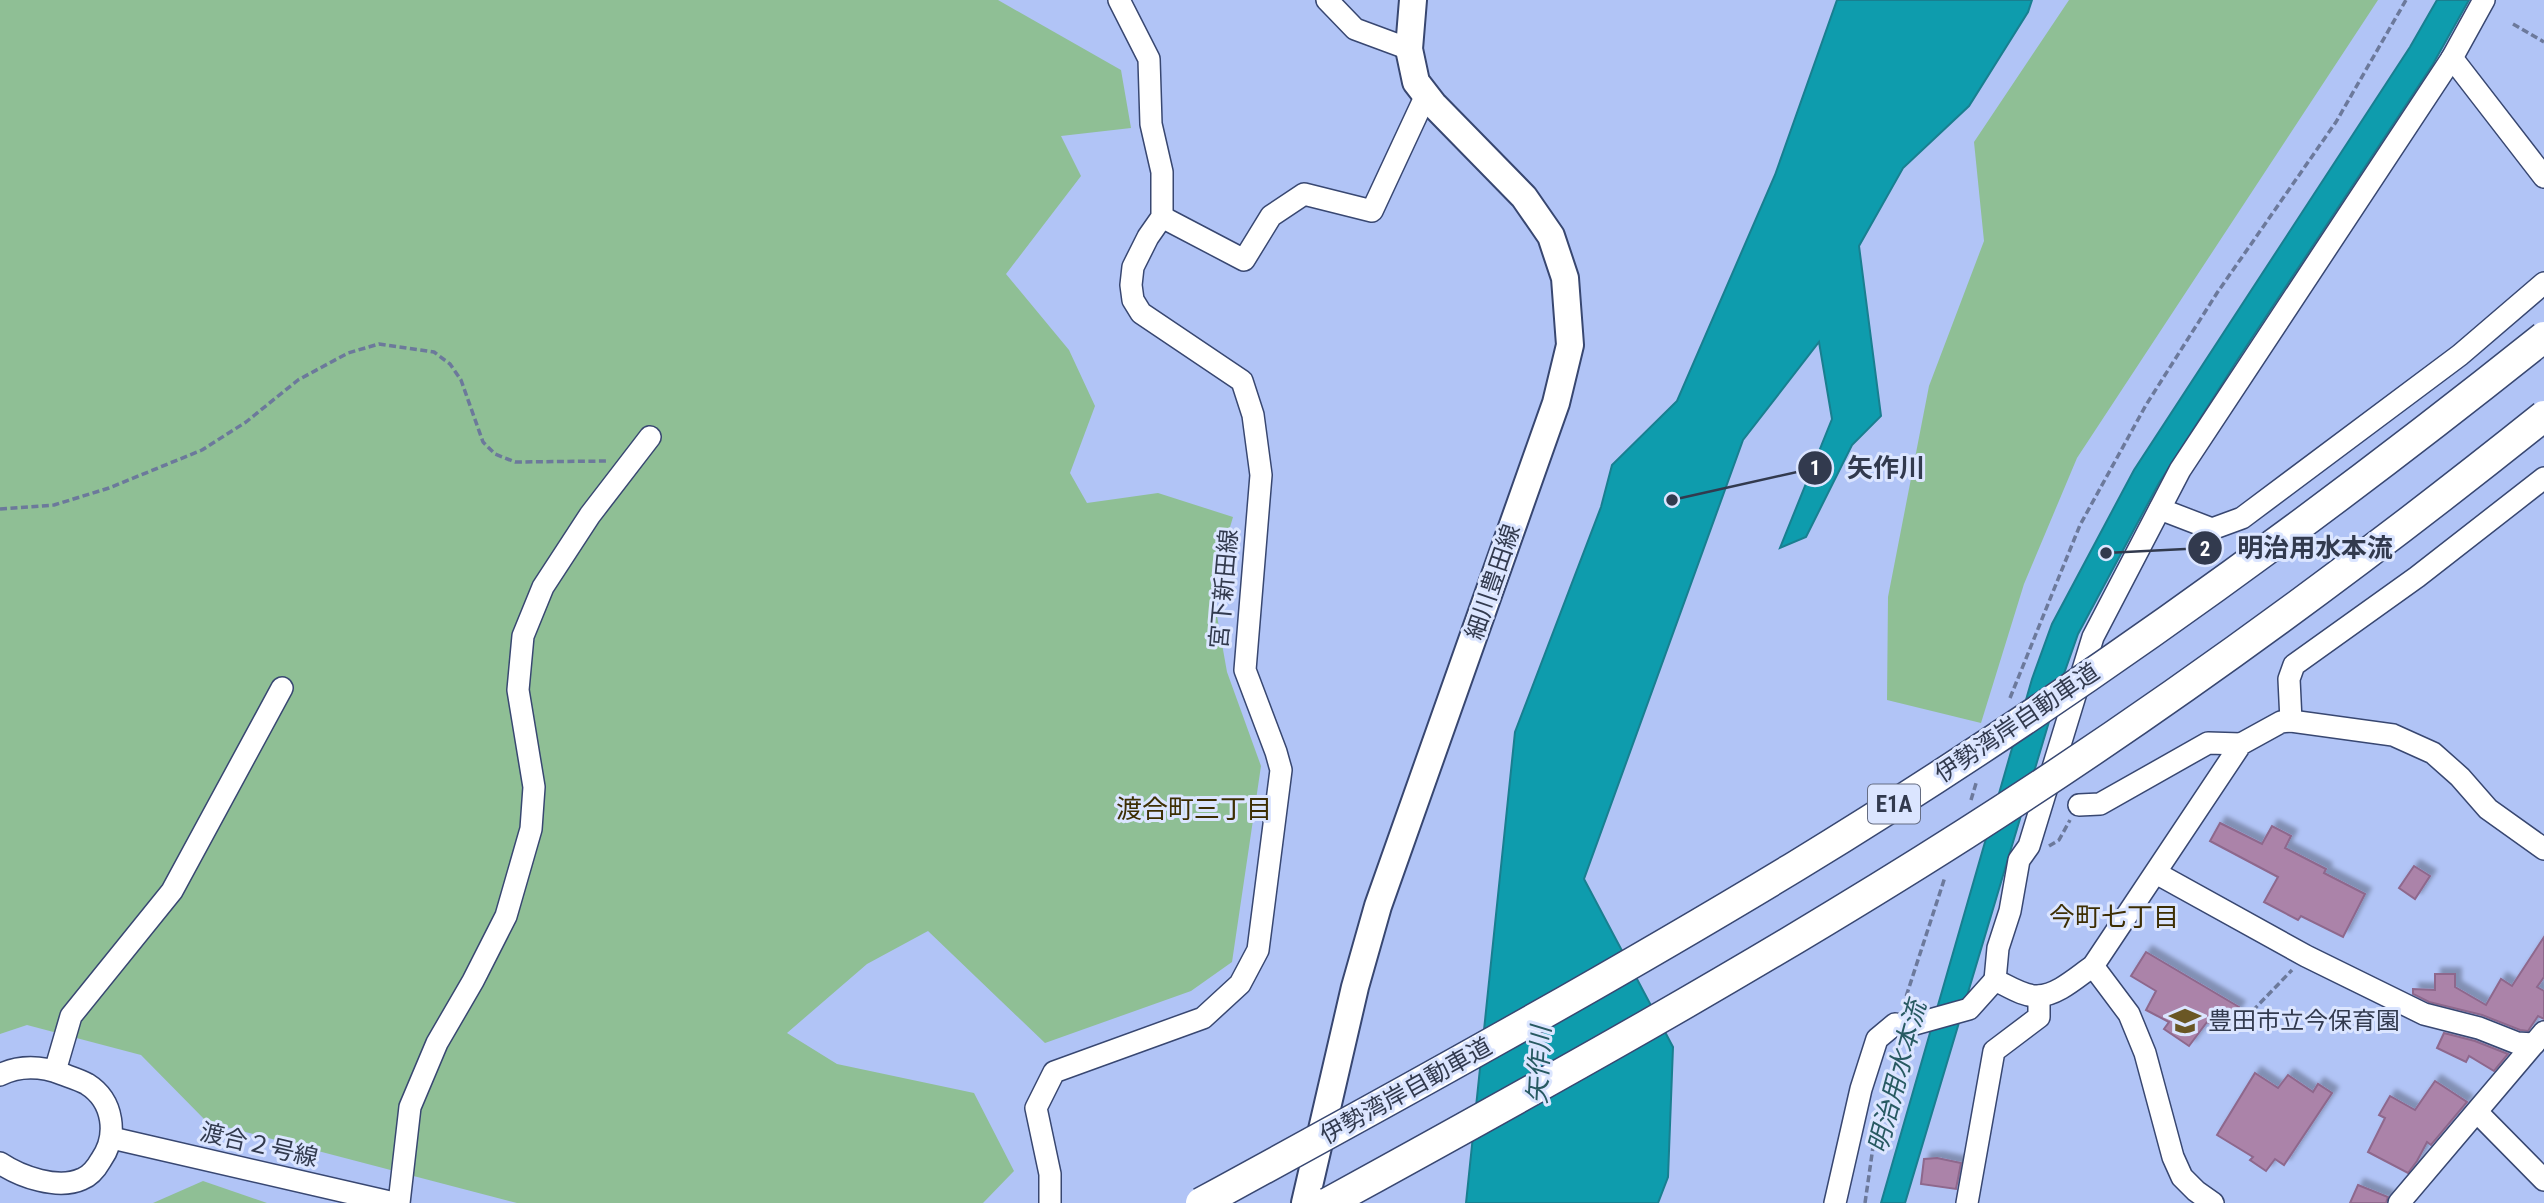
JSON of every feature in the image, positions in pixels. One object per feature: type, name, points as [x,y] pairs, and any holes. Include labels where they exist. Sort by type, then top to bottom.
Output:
[{"type":"highway","name":"伊勢湾岸自動車道","points":[[1201,1203],[1466,1058],[1635,961],[1798,865],[1936,778],[2228,580],[2356,485],[2544,337]]},
{"type":"highway","name":"E1A","points":[[1328,1203],[1498,1110],[1700,994],[1968,832],[2259,634],[2544,416]]},
{"type":"main road","name":"細川豊田線","points":[[1305,1203],[1354,987],[1377,906],[1556,403],[1570,345],[1565,278],[1551,236],[1524,197],[1416,82],[1409,49],[1413,0]]},
{"type":"street","points":[[1119,0],[1149,59],[1151,124],[1162,172],[1162,217],[1244,260],[1271,216],[1304,194],[1373,211],[1426,95]]},
{"type":"street","points":[[1326,0],[1355,29],[1409,49]]},
{"type":"street","points":[[1835,1203],[1860,1089],[1877,1040],[1902,1025],[1969,1009],[1995,980],[1998,948],[2010,911],[2019,860],[2029,846],[2093,637],[2180,470],[2452,58],[2484,0]]},
{"type":"street","points":[[2452,58],[2544,177]]},
{"type":"street","name":"宮下新田線","points":[[1050,1203],[1050,1174],[1036,1108],[1054,1072],[1203,1018],[1241,984],[1258,950],[1280,788],[1281,770],[1276,752],[1245,670],[1261,475],[1253,415],[1242,381],[1141,313],[1133,300],[1133,267],[1147,237],[1162,217]]},
{"type":"street","points":[[2160,509],[2212,529],[2242,518],[2460,355],[2544,283]]},
{"type":"street","points":[[397,1203],[410,1107],[436,1043],[473,981],[506,916],[531,829],[534,788],[518,690],[523,636],[543,587],[590,515],[650,437]]},
{"type":"street","points":[[2291,721],[2289,679],[2294,665],[2417,577],[2544,478]]},
{"type":"street","points":[[55,1071],[71,1016],[172,891],[282,688]]},
{"type":"street","points":[[1995,980],[2026,994],[2039,996],[2061,988],[2093,966],[2241,744],[2273,726],[2291,721],[2393,735],[2433,753],[2460,777],[2488,809],[2544,849]]},
{"type":"street","points":[[2079,805],[2100,804],[2208,743],[2241,744]]},
{"type":"street","points":[[2156,873],[2306,956],[2424,1014],[2479,1028],[2516,1043],[2539,1038]]},
{"type":"street","points":[[2093,966],[2129,1014],[2145,1053],[2173,1157],[2182,1177],[2213,1203]]},
{"type":"street","points":[[1967,1203],[1994,1051],[2039,1017],[2039,996]]},
{"type":"street","points":[[2399,1203],[2539,1038]]},
{"type":"street","points":[[0,1075],[27,1067],[55,1071],[89,1085],[104,1103],[111,1119],[112,1138],[96,1167],[83,1179],[62,1183],[38,1180],[9,1170],[0,1163]]},
{"type":"street","points":[[2477,1112],[2544,1180]]},
{"type":"street","name":"渡合２号線","points":[[112,1138],[397,1203]]},
{"type":"path","points":[[2008,703],[2080,525],[2146,405],[2217,293],[2336,122],[2406,0]]},
{"type":"path","points":[[2514,24],[2544,42]]},
{"type":"path","points":[[0,509],[54,505],[109,488],[202,450],[246,422],[298,380],[348,353],[379,344],[434,352],[450,364],[461,380],[483,442],[495,454],[515,462],[631,461]]},
{"type":"path","points":[[1969,806],[1978,780]]},
{"type":"path","points":[[1902,1025],[1904,1005],[1946,872]]},
{"type":"path","points":[[2238,1026],[2306,956]]},
{"type":"path","points":[[1865,1203],[1879,1110]]},
{"type":"shaded area","points":[[0,0],[998,0],[1121,70],[1131,128],[1061,136],[1081,176],[1006,274],[1069,350],[1095,406],[1070,473],[1087,503],[1158,493],[1233,517],[1212,588],[1227,672],[1261,766],[1232,962],[1191,991],[1045,1043],[928,931],[867,964],[787,1033],[837,1064],[974,1093],[1014,1171],[983,1203],[517,1203],[207,1122],[141,1055],[27,1025],[0,1034]]},
{"type":"shaded area","points":[[2069,0],[2378,0],[2077,458],[2024,584],[1981,723],[1887,700],[1888,597],[1929,386],[1984,241],[1974,142]]},
{"type":"shaded area","points":[[203,1181],[267,1203],[153,1203]]},
{"type":"water","points":[[1837,0],[2032,0],[2028,12],[1969,106],[1903,168],[1859,246],[1881,416],[1852,445],[1806,537],[1780,548],[1832,419],[1819,342],[1743,440],[1584,879],[1673,1047],[1668,1177],[1658,1203],[1466,1203],[1515,732],[1601,507],[1612,465],[1677,401],[1775,175]]},
{"type":"water","name":"明治用水本流","points":[[2437,0],[2469,0],[2433,64],[2159,483],[2078,634],[2060,685],[1905,1203],[1881,1203],[2032,679],[2052,624],[2134,470],[2410,47]]},
{"type":"building","points":[[2220,823],[2262,844],[2272,826],[2291,836],[2285,848],[2326,869],[2324,873],[2365,894],[2343,937],[2301,916],[2298,920],[2264,902],[2278,877],[2210,841]]},
{"type":"building","points":[[2414,866],[2430,876],[2415,899],[2399,888]]},
{"type":"building","points":[[2544,937],[2544,977],[2537,987],[2544,991],[2544,1019],[2538,1016],[2528,1031],[2482,1015],[2429,1002],[2413,994],[2413,989],[2435,990],[2435,974],[2455,974],[2455,987],[2486,1005],[2501,979],[2512,986]]},
{"type":"building","points":[[2146,952],[2239,1007],[2224,1032],[2207,1022],[2189,1046],[2164,1029],[2169,1022],[2146,1010],[2156,991],[2131,976]]},
{"type":"building","points":[[2444,1033],[2508,1054],[2494,1071],[2469,1056],[2466,1062],[2437,1048]]},
{"type":"building","points":[[2255,1073],[2278,1088],[2288,1075],[2313,1092],[2318,1084],[2332,1093],[2284,1165],[2275,1159],[2266,1171],[2250,1160],[2253,1157],[2217,1135]]},
{"type":"building","points":[[2435,1081],[2467,1102],[2431,1145],[2427,1142],[2408,1173],[2368,1152],[2385,1118],[2379,1115],[2390,1096],[2415,1110]]},
{"type":"building","points":[[1937,1158],[1961,1163],[1956,1189],[1921,1184],[1924,1159]]},
{"type":"building","points":[[2358,1185],[2388,1197],[2386,1203],[2350,1203]]},
{"type":"place","name":"矢作川","points":[[1672,500]]},
{"type":"place","name":"明治用水本流","points":[[2106,553]]},
{"type":"place","name":"豊田市立今保育園","points":[[2185,1021]]},
{"type":"district","name":"渡合町三丁目","points":[[1194,809]]},
{"type":"district","name":"今町七丁目","points":[[2114,917]]}]
